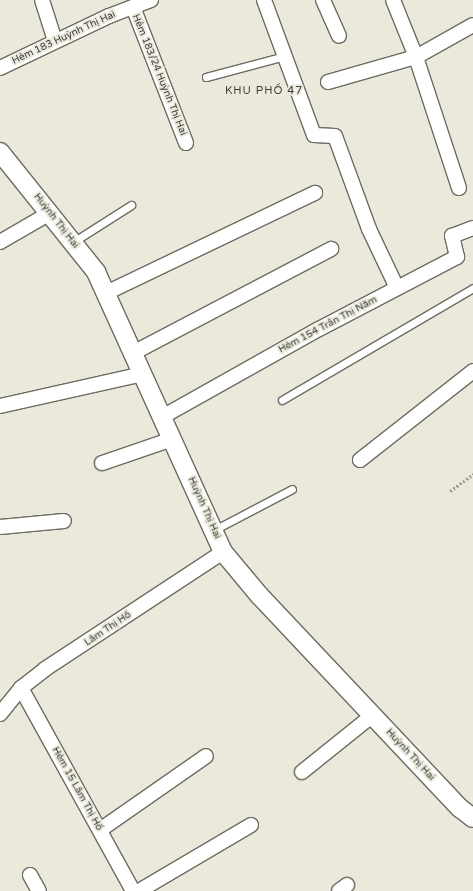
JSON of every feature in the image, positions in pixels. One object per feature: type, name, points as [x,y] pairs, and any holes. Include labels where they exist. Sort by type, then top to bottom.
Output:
[{"type":"street","points":[[42,0],[55,42]]},
{"type":"street","name":"Hẻm 183 Huỳnh Thị Hai","points":[[0,68],[132,7],[151,0]]},
{"type":"street","points":[[264,0],[314,135],[335,136],[369,229],[397,288]]},
{"type":"street","points":[[323,0],[339,36]]},
{"type":"street","points":[[394,0],[416,57],[459,188]]},
{"type":"street","name":"Hẻm 183/24 Huỳnh Thị Hai","points":[[132,7],[186,143]]},
{"type":"street","points":[[328,82],[416,57],[473,25]]},
{"type":"street","name":"Huỳnh Thị Hai","points":[[0,152],[96,272],[223,552],[259,595],[460,808],[473,818]]},
{"type":"street","points":[[106,293],[315,193]]},
{"type":"street","points":[[0,242],[50,213]]},
{"type":"street","name":"Hẻm 154 Trần Thị Năm","points":[[162,417],[397,288],[457,257],[452,236],[473,228]]},
{"type":"street","points":[[133,353],[331,249]]},
{"type":"street","points":[[360,460],[473,371]]},
{"type":"street","points":[[0,406],[142,374]]},
{"type":"street","points":[[102,463],[172,439]]},
{"type":"street","points":[[0,527],[64,521]]},
{"type":"street","name":"Lâm Thị Hố","points":[[0,714],[21,688],[45,669],[223,552]]},
{"type":"street","name":"Hẻm 15 Lâm Thị Hố","points":[[21,688],[132,891]]},
{"type":"street","points":[[302,772],[373,715]]},
{"type":"street","points":[[100,830],[206,756]]},
{"type":"street","points":[[139,891],[251,824]]},
{"type":"street","points":[[30,875],[39,891]]},
{"type":"lane","points":[[206,77],[285,56]]},
{"type":"lane","points":[[73,242],[132,205]]},
{"type":"lane","points":[[282,400],[473,288]]},
{"type":"lane","points":[[214,530],[292,489]]},
{"type":"path","points":[[450,492],[473,474]]},
{"type":"district","name":"KHU PHỐ 47","points":[[264,91]]}]
